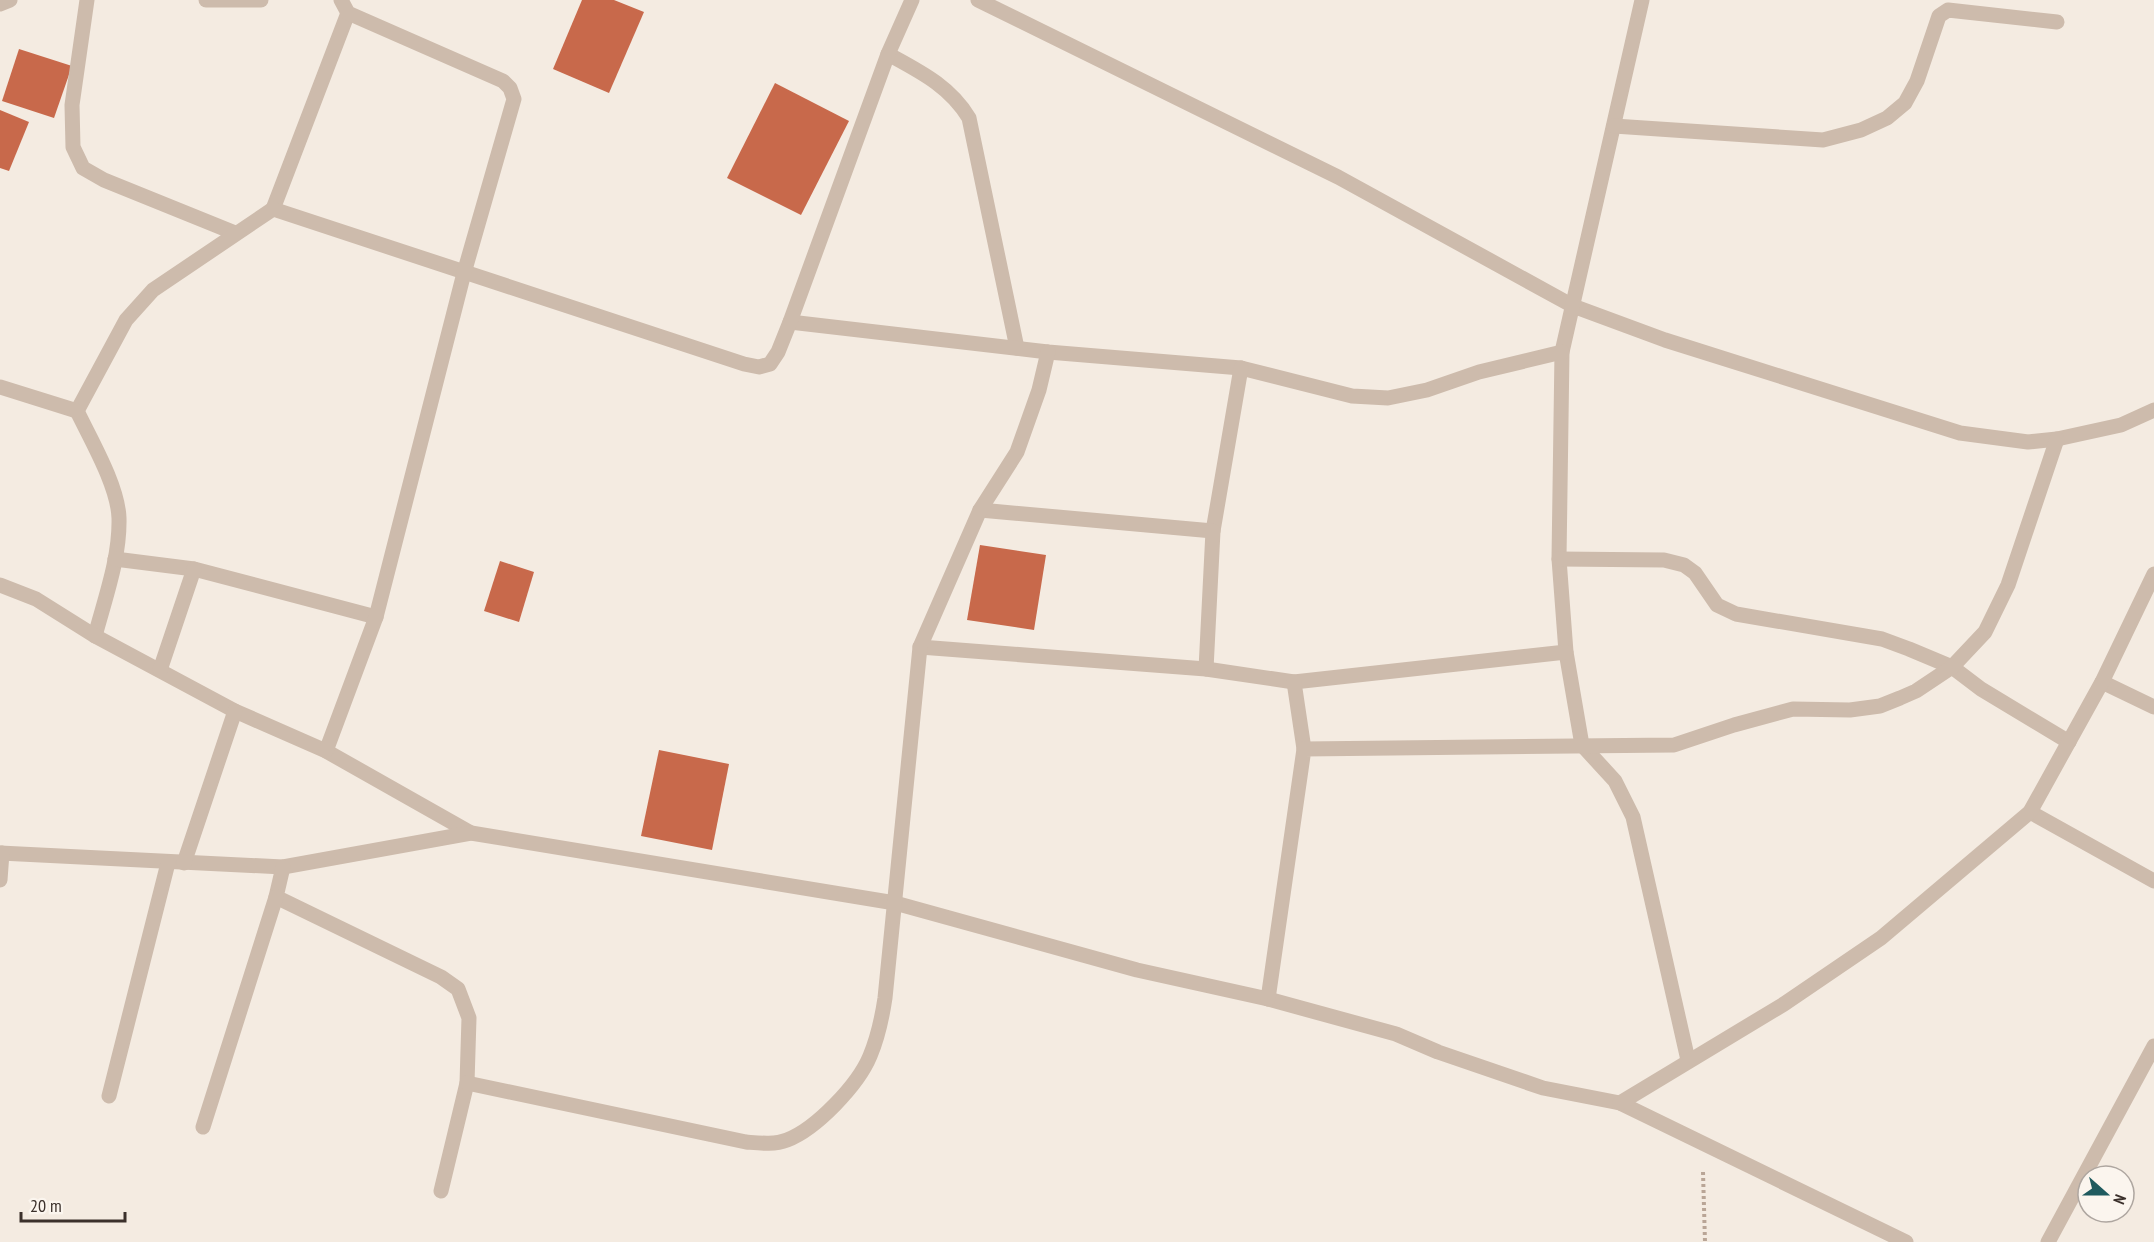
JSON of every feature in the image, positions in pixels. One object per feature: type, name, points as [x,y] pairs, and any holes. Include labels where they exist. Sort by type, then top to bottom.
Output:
[{"type":"street","points":[[0,4],[10,0]]},
{"type":"street","points":[[87,0],[72,105],[73,147],[83,168],[104,180],[236,233]]},
{"type":"street","points":[[206,0],[261,0]]},
{"type":"street","points":[[273,209],[744,364],[759,367],[770,364],[778,352],[790,322],[888,54],[912,0]]},
{"type":"street","points":[[978,0],[1338,177],[1573,306],[1665,340],[1960,433],[2028,442],[2057,439],[2121,425],[2154,410]]},
{"type":"street","points":[[1642,0],[1562,352],[1559,559],[1566,652],[1582,745],[1615,781],[1633,817],[1688,1060]]},
{"type":"street","points":[[77,411],[126,320],[153,290],[273,209],[344,7],[503,81],[510,88],[514,99],[464,273],[376,617],[326,751]]},
{"type":"street","points":[[1614,126],[1823,140],[1861,130],[1887,118],[1905,103],[1917,81],[1939,16],[1948,10],[2057,22]]},
{"type":"street","points":[[888,54],[931,77],[958,100],[969,118],[1017,348]]},
{"type":"street","points":[[790,322],[1048,352],[1241,368],[1352,396],[1388,398],[1427,390],[1479,372],[1562,352]]},
{"type":"street","points":[[467,1083],[746,1142],[768,1143],[786,1140],[802,1133],[821,1117],[859,1077],[879,1033],[885,998],[920,647],[980,510],[1017,452],[1039,390],[1048,352]]},
{"type":"street","points":[[1206,669],[1213,531],[1241,368]]},
{"type":"street","points":[[0,387],[77,411],[110,484],[119,516],[115,559],[95,636]]},
{"type":"street","points":[[1304,748],[1674,745],[1743,722],[1792,709],[1850,710],[1880,706],[1958,671],[1985,632],[1997,610],[2057,439]]},
{"type":"street","points":[[980,510],[1213,531]]},
{"type":"street","points":[[115,559],[194,569],[376,617]]},
{"type":"street","points":[[1559,559],[1664,561],[1684,565],[1695,573],[1717,605],[1736,614],[1882,639],[1958,671],[1981,689],[2069,742]]},
{"type":"street","points":[[160,670],[194,569]]},
{"type":"street","points":[[1620,1103],[1784,1004],[1881,938],[2030,812],[2102,682],[2154,574]]},
{"type":"street","points":[[0,585],[36,599],[95,636],[235,711],[326,751],[471,832],[895,903],[1137,970],[1268,999],[1396,1034],[1438,1052],[1543,1088],[1620,1103],[1906,1242]]},
{"type":"street","points":[[920,647],[1206,669],[1294,682],[1566,652]]},
{"type":"street","points":[[1268,999],[1304,748],[1294,682]]},
{"type":"street","points":[[2102,682],[2154,707]]},
{"type":"street","points":[[184,863],[235,711]]},
{"type":"street","points":[[2030,812],[2154,881]]},
{"type":"street","points":[[0,879],[1,853],[283,867],[471,832]]},
{"type":"street","points":[[109,1096],[168,863]]},
{"type":"street","points":[[203,1127],[276,897],[283,867]]},
{"type":"street","points":[[276,897],[441,977],[458,989],[470,1018],[467,1083],[441,1191]]},
{"type":"street","points":[[2048,1242],[2154,1046]]},
{"type":"path","points":[[1702,1141],[1705,1242]]},
{"type":"building","points":[[582,0],[614,0],[644,12],[609,93],[553,69]]},
{"type":"building","points":[[19,49],[72,66],[54,118],[2,101]]},
{"type":"building","points":[[775,83],[849,121],[801,215],[727,178]]},
{"type":"building","points":[[0,110],[29,122],[9,171],[0,168]]},
{"type":"building","points":[[980,545],[1046,555],[1034,630],[967,620]]},
{"type":"building","points":[[500,561],[534,572],[519,622],[484,611]]},
{"type":"building","points":[[659,750],[729,764],[712,850],[641,836]]}]
